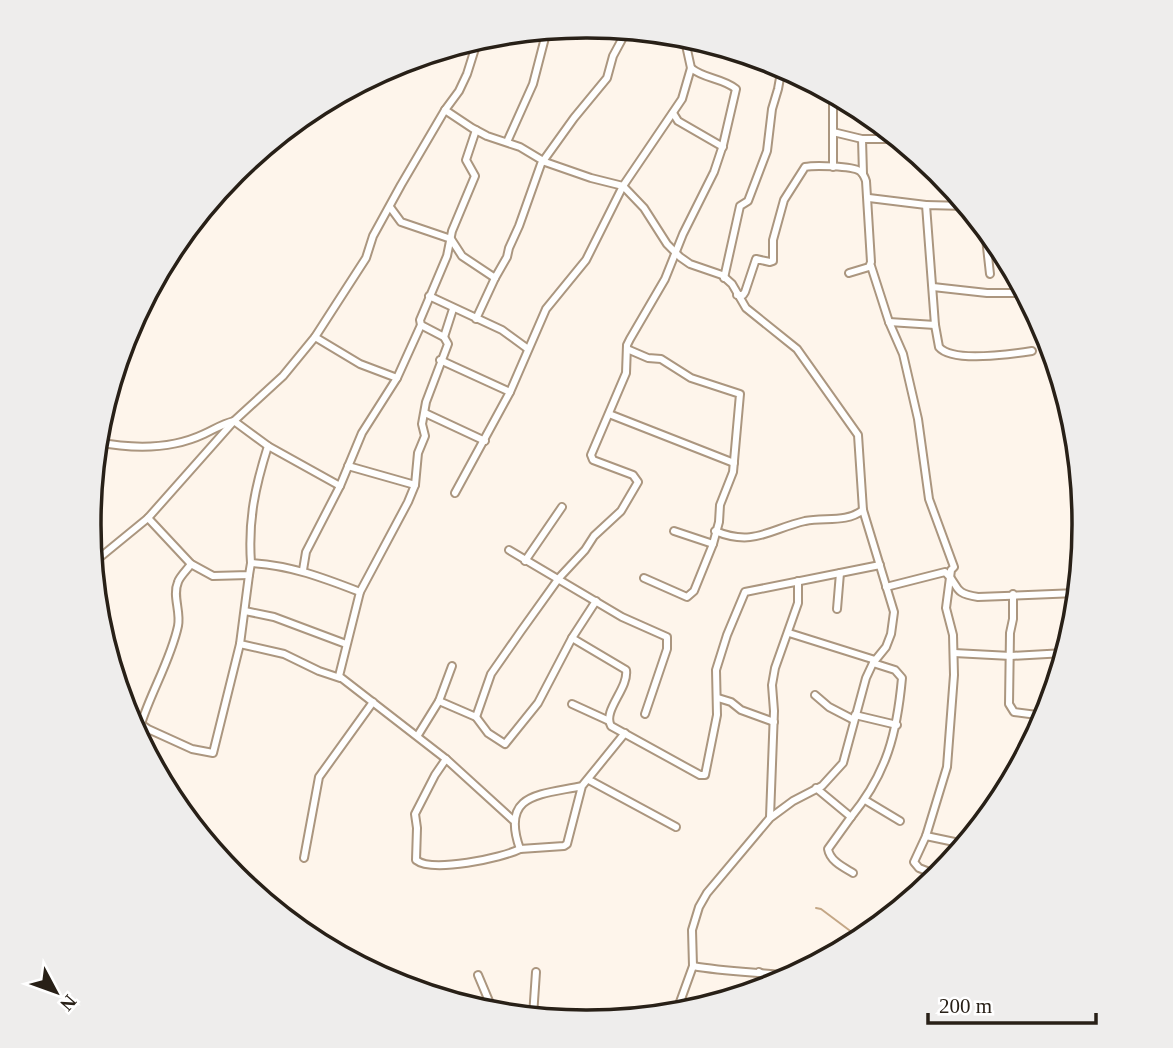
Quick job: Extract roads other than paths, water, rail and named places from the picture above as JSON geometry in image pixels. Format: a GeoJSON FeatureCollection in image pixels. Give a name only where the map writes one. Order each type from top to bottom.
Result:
{"type":"FeatureCollection","features":[{"type":"Feature","properties":{"kind":"street"},"geometry":{"type":"LineString","coordinates":[[476,319],[508,257],[509,248],[543,160],[607,78],[613,56],[621,40]]}},
{"type":"Feature","properties":{"kind":"street"},"geometry":{"type":"LineString","coordinates":[[507,142],[533,84],[544,41]]}},
{"type":"Feature","properties":{"kind":"street"},"geometry":{"type":"LineString","coordinates":[[455,493],[510,392],[545,309],[594,248],[622,186],[686,90],[691,68],[687,49]]}},
{"type":"Feature","properties":{"kind":"street"},"geometry":{"type":"LineString","coordinates":[[102,556],[148,518],[234,421],[283,376],[315,337],[366,258],[373,236],[445,110],[459,91],[474,52]]}},
{"type":"Feature","properties":{"kind":"street"},"geometry":{"type":"LineString","coordinates":[[476,717],[491,674],[559,578],[621,510],[638,482],[633,475],[591,458],[599,433],[626,373],[630,339],[665,279],[723,147],[736,89],[691,68]]}},
{"type":"Feature","properties":{"kind":"street"},"geometry":{"type":"LineString","coordinates":[[724,278],[740,206],[748,201],[767,151],[772,109],[780,79]]}},
{"type":"Feature","properties":{"kind":"street"},"geometry":{"type":"LineString","coordinates":[[833,106],[833,167]]}},
{"type":"Feature","properties":{"kind":"street"},"geometry":{"type":"LineString","coordinates":[[445,110],[476,130],[520,146],[543,160],[590,178],[622,186],[641,203],[676,254],[690,264],[716,271],[732,284],[737,295],[754,315],[797,348],[858,435],[863,510],[894,612],[894,624],[886,647],[866,678],[843,764],[831,779],[778,810],[707,893],[699,907],[691,936],[693,966],[681,1000]]}},
{"type":"Feature","properties":{"kind":"street"},"geometry":{"type":"LineString","coordinates":[[673,113],[678,121],[723,147]]}},
{"type":"Feature","properties":{"kind":"street"},"geometry":{"type":"LineString","coordinates":[[303,570],[306,551],[340,486],[362,433],[397,378],[421,325],[420,320],[429,296],[447,256],[452,231],[475,176],[466,160],[476,130]]}},
{"type":"Feature","properties":{"kind":"street"},"geometry":{"type":"LineString","coordinates":[[833,132],[862,139],[882,139]]}},
{"type":"Feature","properties":{"kind":"street"},"geometry":{"type":"LineString","coordinates":[[862,139],[863,174],[869,198],[871,266],[889,322],[903,354],[918,419],[929,499],[954,567],[949,571],[886,587]]}},
{"type":"Feature","properties":{"kind":"street"},"geometry":{"type":"LineString","coordinates":[[737,295],[743,295],[745,292],[756,259],[773,261],[773,240],[784,200],[805,167],[848,167],[863,174]]}},
{"type":"Feature","properties":{"kind":"street"},"geometry":{"type":"LineString","coordinates":[[869,198],[953,206]]}},
{"type":"Feature","properties":{"kind":"street"},"geometry":{"type":"LineString","coordinates":[[926,205],[939,346],[948,353],[982,356],[1032,351]]}},
{"type":"Feature","properties":{"kind":"street"},"geometry":{"type":"LineString","coordinates":[[390,207],[401,222],[451,239],[462,256],[495,278]]}},
{"type":"Feature","properties":{"kind":"street"},"geometry":{"type":"LineString","coordinates":[[987,250],[990,274]]}},
{"type":"Feature","properties":{"kind":"street"},"geometry":{"type":"LineString","coordinates":[[849,273],[871,266]]}},
{"type":"Feature","properties":{"kind":"street"},"geometry":{"type":"LineString","coordinates":[[933,287],[1013,293]]}},
{"type":"Feature","properties":{"kind":"street"},"geometry":{"type":"LineString","coordinates":[[429,296],[502,330],[528,349]]}},
{"type":"Feature","properties":{"kind":"street"},"geometry":{"type":"LineString","coordinates":[[444,337],[453,309]]}},
{"type":"Feature","properties":{"kind":"street"},"geometry":{"type":"LineString","coordinates":[[889,322],[935,325]]}},
{"type":"Feature","properties":{"kind":"street"},"geometry":{"type":"LineString","coordinates":[[340,678],[360,592],[415,485],[418,453],[425,436],[422,424],[426,402],[448,344],[444,337],[421,325]]}},
{"type":"Feature","properties":{"kind":"street"},"geometry":{"type":"LineString","coordinates":[[315,337],[360,364],[397,378]]}},
{"type":"Feature","properties":{"kind":"street"},"geometry":{"type":"LineString","coordinates":[[627,349],[648,358],[661,359],[691,377],[740,394],[733,472],[720,505],[713,544],[690,595],[687,597],[644,578]]}},
{"type":"Feature","properties":{"kind":"street"},"geometry":{"type":"LineString","coordinates":[[440,360],[510,392]]}},
{"type":"Feature","properties":{"kind":"street"},"geometry":{"type":"LineString","coordinates":[[425,413],[485,441]]}},
{"type":"Feature","properties":{"kind":"street"},"geometry":{"type":"LineString","coordinates":[[609,414],[734,463]]}},
{"type":"Feature","properties":{"kind":"street"},"geometry":{"type":"LineString","coordinates":[[108,444],[137,448],[170,445],[203,435],[220,425],[234,421]]}},
{"type":"Feature","properties":{"kind":"street"},"geometry":{"type":"LineString","coordinates":[[234,421],[268,446],[340,486]]}},
{"type":"Feature","properties":{"kind":"street"},"geometry":{"type":"LineString","coordinates":[[146,727],[192,748],[213,753],[240,644],[251,563],[249,537],[254,490],[268,446]]}},
{"type":"Feature","properties":{"kind":"street"},"geometry":{"type":"LineString","coordinates":[[348,466],[415,485]]}},
{"type":"Feature","properties":{"kind":"street"},"geometry":{"type":"LineString","coordinates":[[525,561],[562,507]]}},
{"type":"Feature","properties":{"kind":"street"},"geometry":{"type":"LineString","coordinates":[[715,531],[729,536],[756,537],[807,521],[853,518],[863,510]]}},
{"type":"Feature","properties":{"kind":"street"},"geometry":{"type":"LineString","coordinates":[[148,518],[191,564],[214,576],[249,575]]}},
{"type":"Feature","properties":{"kind":"street"},"geometry":{"type":"LineString","coordinates":[[674,531],[713,544]]}},
{"type":"Feature","properties":{"kind":"street"},"geometry":{"type":"LineString","coordinates":[[509,550],[622,617],[667,638],[667,649],[645,714]]}},
{"type":"Feature","properties":{"kind":"street"},"geometry":{"type":"LineString","coordinates":[[251,563],[303,570],[360,592]]}},
{"type":"Feature","properties":{"kind":"street"},"geometry":{"type":"LineString","coordinates":[[143,720],[178,625],[179,607],[175,596],[178,582],[191,564]]}},
{"type":"Feature","properties":{"kind":"street"},"geometry":{"type":"LineString","coordinates":[[572,704],[607,720],[611,726],[700,775],[705,775],[716,723],[716,670],[727,635],[746,592],[880,565]]}},
{"type":"Feature","properties":{"kind":"street"},"geometry":{"type":"LineString","coordinates":[[949,571],[960,593],[967,595],[978,597],[1067,593]]}},
{"type":"Feature","properties":{"kind":"street"},"geometry":{"type":"LineString","coordinates":[[837,609],[840,573]]}},
{"type":"Feature","properties":{"kind":"street"},"geometry":{"type":"LineString","coordinates":[[926,871],[914,862],[926,836],[947,767],[954,653],[953,635],[946,608],[951,579]]}},
{"type":"Feature","properties":{"kind":"street"},"geometry":{"type":"LineString","coordinates":[[770,818],[774,722],[772,685],[797,603],[798,582]]}},
{"type":"Feature","properties":{"kind":"street"},"geometry":{"type":"LineString","coordinates":[[1013,594],[1009,704],[1014,712],[1033,714]]}},
{"type":"Feature","properties":{"kind":"street"},"geometry":{"type":"LineString","coordinates":[[439,701],[476,717],[488,733],[505,744],[543,695],[572,638],[596,601]]}},
{"type":"Feature","properties":{"kind":"street"},"geometry":{"type":"LineString","coordinates":[[245,611],[274,617],[346,644]]}},
{"type":"Feature","properties":{"kind":"street"},"geometry":{"type":"LineString","coordinates":[[789,633],[895,670],[902,678],[897,725],[880,776],[828,849],[835,861],[853,873]]}},
{"type":"Feature","properties":{"kind":"street"},"geometry":{"type":"LineString","coordinates":[[572,638],[626,670],[625,680],[607,720]]}},
{"type":"Feature","properties":{"kind":"street"},"geometry":{"type":"LineString","coordinates":[[240,644],[284,654],[340,678],[418,735],[513,820]]}},
{"type":"Feature","properties":{"kind":"street"},"geometry":{"type":"LineString","coordinates":[[954,653],[1010,656],[1054,654]]}},
{"type":"Feature","properties":{"kind":"street"},"geometry":{"type":"LineString","coordinates":[[418,735],[439,701],[452,666]]}},
{"type":"Feature","properties":{"kind":"street"},"geometry":{"type":"LineString","coordinates":[[815,695],[829,706],[855,718],[897,725]]}},
{"type":"Feature","properties":{"kind":"street"},"geometry":{"type":"LineString","coordinates":[[718,698],[774,722]]}},
{"type":"Feature","properties":{"kind":"street"},"geometry":{"type":"LineString","coordinates":[[304,858],[319,777],[373,702]]}},
{"type":"Feature","properties":{"kind":"street"},"geometry":{"type":"LineString","coordinates":[[520,849],[513,820],[522,803],[533,796],[582,786],[625,733]]}},
{"type":"Feature","properties":{"kind":"street"},"geometry":{"type":"LineString","coordinates":[[446,760],[415,814],[415,856],[418,862],[451,864],[489,860],[520,849],[564,846],[567,844],[582,786]]}},
{"type":"Feature","properties":{"kind":"street"},"geometry":{"type":"LineString","coordinates":[[589,780],[676,827]]}},
{"type":"Feature","properties":{"kind":"street"},"geometry":{"type":"LineString","coordinates":[[816,788],[851,817]]}},
{"type":"Feature","properties":{"kind":"street"},"geometry":{"type":"LineString","coordinates":[[865,800],[900,821]]}},
{"type":"Feature","properties":{"kind":"street"},"geometry":{"type":"LineString","coordinates":[[926,836],[953,842]]}},
{"type":"Feature","properties":{"kind":"street"},"geometry":{"type":"LineString","coordinates":[[693,966],[722,971],[771,974]]}},
{"type":"Feature","properties":{"kind":"street"},"geometry":{"type":"LineString","coordinates":[[534,1006],[536,972]]}},
{"type":"Feature","properties":{"kind":"street"},"geometry":{"type":"LineString","coordinates":[[758,972],[765,976]]}},
{"type":"Feature","properties":{"kind":"street"},"geometry":{"type":"LineString","coordinates":[[478,975],[488,999]]}},
{"type":"Feature","properties":{"kind":"waterway"},"geometry":{"type":"LineString","coordinates":[[816,908],[851,931]]}}]}
